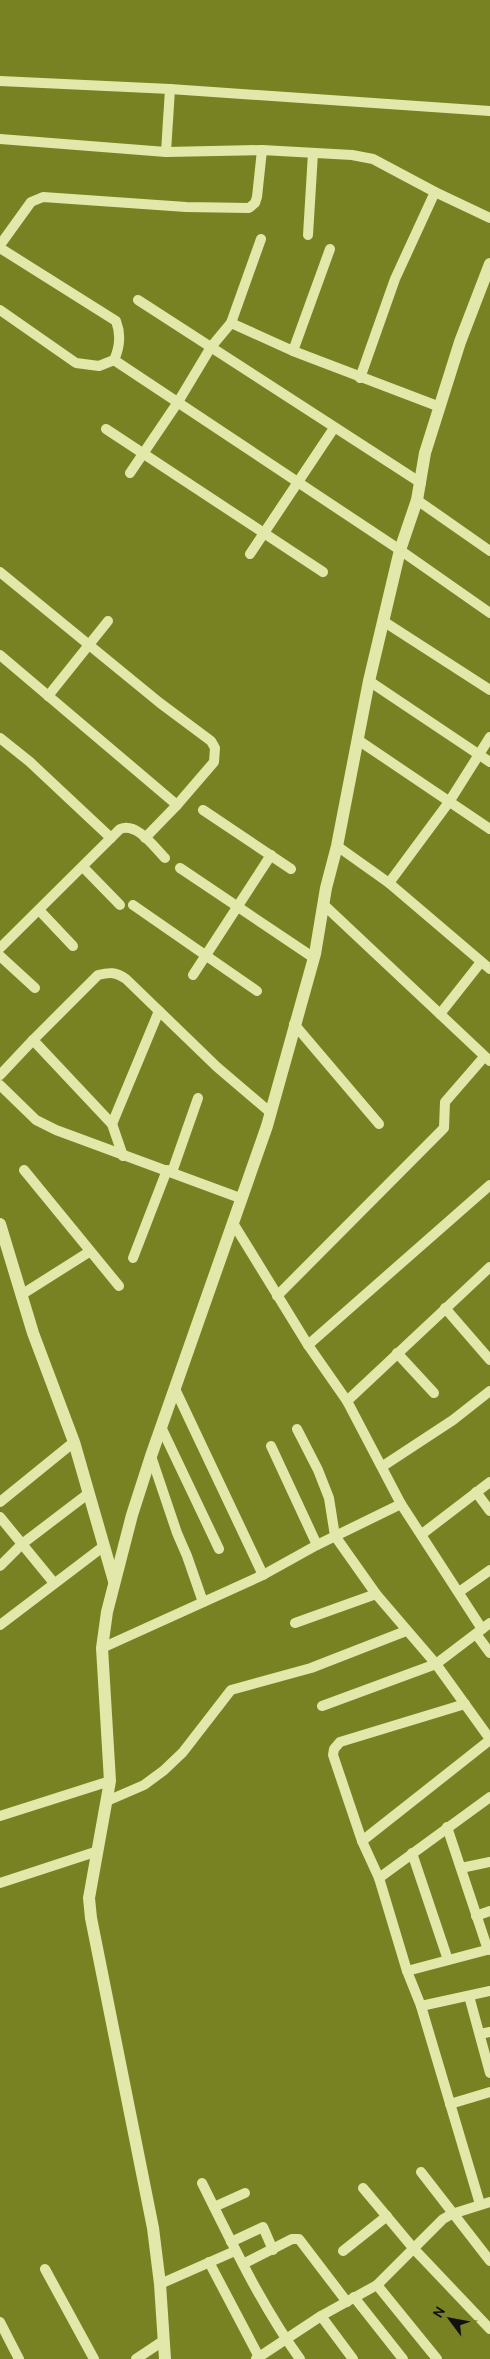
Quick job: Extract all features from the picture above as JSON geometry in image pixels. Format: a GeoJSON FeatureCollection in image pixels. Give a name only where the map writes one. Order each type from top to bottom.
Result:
{"type":"FeatureCollection","features":[{"type":"Feature","properties":{"kind":"street"},"geometry":{"type":"LineString","coordinates":[[0,81],[170,89],[490,111]]}},
{"type":"Feature","properties":{"kind":"street"},"geometry":{"type":"LineString","coordinates":[[166,152],[170,89]]}},
{"type":"Feature","properties":{"kind":"street"},"geometry":{"type":"LineString","coordinates":[[0,138],[166,152],[262,150],[352,155],[373,159],[435,192],[490,218]]}},
{"type":"Feature","properties":{"kind":"street"},"geometry":{"type":"LineString","coordinates":[[0,310],[76,363],[99,366],[114,360],[118,352],[120,330],[116,321],[0,246],[31,202],[43,197],[242,210],[249,208],[255,203],[257,197],[262,150]]}},
{"type":"Feature","properties":{"kind":"street"},"geometry":{"type":"LineString","coordinates":[[308,235],[313,153]]}},
{"type":"Feature","properties":{"kind":"street"},"geometry":{"type":"LineString","coordinates":[[360,378],[396,279],[435,192]]}},
{"type":"Feature","properties":{"kind":"street"},"geometry":{"type":"LineString","coordinates":[[130,473],[178,402],[211,347],[230,323],[261,239]]}},
{"type":"Feature","properties":{"kind":"street"},"geometry":{"type":"LineString","coordinates":[[293,351],[330,249]]}},
{"type":"Feature","properties":{"kind":"street"},"geometry":{"type":"LineString","coordinates":[[165,2359],[160,2284],[153,2228],[91,1918],[89,1898],[110,1781],[102,1648],[106,1612],[151,1456],[271,1113],[294,1024],[314,958],[326,888],[337,846],[383,621],[400,550],[417,500],[425,453],[460,342],[490,264]]}},
{"type":"Feature","properties":{"kind":"street"},"geometry":{"type":"LineString","coordinates":[[138,300],[420,483]]}},
{"type":"Feature","properties":{"kind":"street"},"geometry":{"type":"LineString","coordinates":[[230,323],[360,378],[440,406]]}},
{"type":"Feature","properties":{"kind":"street"},"geometry":{"type":"LineString","coordinates":[[114,360],[400,550],[490,613]]}},
{"type":"Feature","properties":{"kind":"street"},"geometry":{"type":"LineString","coordinates":[[250,554],[334,428]]}},
{"type":"Feature","properties":{"kind":"street"},"geometry":{"type":"LineString","coordinates":[[106,429],[323,572]]}},
{"type":"Feature","properties":{"kind":"street"},"geometry":{"type":"LineString","coordinates":[[417,500],[490,551]]}},
{"type":"Feature","properties":{"kind":"street"},"geometry":{"type":"LineString","coordinates":[[0,572],[89,646],[211,741],[215,748],[214,762],[177,805],[145,838]]}},
{"type":"Feature","properties":{"kind":"street"},"geometry":{"type":"LineString","coordinates":[[383,621],[490,690]]}},
{"type":"Feature","properties":{"kind":"street"},"geometry":{"type":"LineString","coordinates":[[48,696],[108,622]]}},
{"type":"Feature","properties":{"kind":"street"},"geometry":{"type":"LineString","coordinates":[[0,655],[177,805]]}},
{"type":"Feature","properties":{"kind":"street"},"geometry":{"type":"LineString","coordinates":[[370,681],[490,762]]}},
{"type":"Feature","properties":{"kind":"street"},"geometry":{"type":"LineString","coordinates":[[389,883],[449,802],[490,737]]}},
{"type":"Feature","properties":{"kind":"street"},"geometry":{"type":"LineString","coordinates":[[0,738],[30,762],[111,838]]}},
{"type":"Feature","properties":{"kind":"street"},"geometry":{"type":"LineString","coordinates":[[358,740],[490,829]]}},
{"type":"Feature","properties":{"kind":"street"},"geometry":{"type":"LineString","coordinates":[[203,810],[291,869]]}},
{"type":"Feature","properties":{"kind":"street"},"geometry":{"type":"LineString","coordinates":[[0,948],[120,829],[129,827],[145,838],[165,858]]}},
{"type":"Feature","properties":{"kind":"street"},"geometry":{"type":"LineString","coordinates":[[337,846],[389,883],[490,969]]}},
{"type":"Feature","properties":{"kind":"street"},"geometry":{"type":"LineString","coordinates":[[193,974],[271,855]]}},
{"type":"Feature","properties":{"kind":"street"},"geometry":{"type":"LineString","coordinates":[[83,866],[120,905]]}},
{"type":"Feature","properties":{"kind":"street"},"geometry":{"type":"LineString","coordinates":[[180,868],[314,958]]}},
{"type":"Feature","properties":{"kind":"street"},"geometry":{"type":"LineString","coordinates":[[133,905],[257,991]]}},
{"type":"Feature","properties":{"kind":"street"},"geometry":{"type":"LineString","coordinates":[[277,1296],[444,1128],[445,1102],[487,1059],[444,1021],[440,1014],[389,969],[324,906]]}},
{"type":"Feature","properties":{"kind":"street"},"geometry":{"type":"LineString","coordinates":[[40,910],[73,946]]}},
{"type":"Feature","properties":{"kind":"street"},"geometry":{"type":"LineString","coordinates":[[0,956],[35,988]]}},
{"type":"Feature","properties":{"kind":"street"},"geometry":{"type":"LineString","coordinates":[[440,1014],[482,962]]}},
{"type":"Feature","properties":{"kind":"street"},"geometry":{"type":"LineString","coordinates":[[0,1075],[98,976],[107,973],[118,974],[126,979],[217,1067],[271,1113]]}},
{"type":"Feature","properties":{"kind":"street"},"geometry":{"type":"LineString","coordinates":[[112,1124],[159,1011]]}},
{"type":"Feature","properties":{"kind":"street"},"geometry":{"type":"LineString","coordinates":[[294,1024],[378,1124]]}},
{"type":"Feature","properties":{"kind":"street"},"geometry":{"type":"LineString","coordinates":[[33,1040],[112,1124],[122,1156]]}},
{"type":"Feature","properties":{"kind":"street"},"geometry":{"type":"LineString","coordinates":[[0,1085],[36,1120],[56,1130],[122,1156],[169,1171],[240,1198]]}},
{"type":"Feature","properties":{"kind":"street"},"geometry":{"type":"LineString","coordinates":[[133,1258],[198,1098]]}},
{"type":"Feature","properties":{"kind":"street"},"geometry":{"type":"LineString","coordinates":[[24,1170],[89,1252],[119,1286]]}},
{"type":"Feature","properties":{"kind":"street"},"geometry":{"type":"LineString","coordinates":[[308,1345],[490,1185]]}},
{"type":"Feature","properties":{"kind":"street"},"geometry":{"type":"LineString","coordinates":[[233,1223],[308,1345],[347,1401],[402,1504],[483,1629],[490,1653]]}},
{"type":"Feature","properties":{"kind":"street"},"geometry":{"type":"LineString","coordinates":[[0,1224],[33,1334],[74,1442],[114,1583]]}},
{"type":"Feature","properties":{"kind":"street"},"geometry":{"type":"LineString","coordinates":[[21,1295],[89,1252]]}},
{"type":"Feature","properties":{"kind":"street"},"geometry":{"type":"LineString","coordinates":[[347,1401],[490,1267]]}},
{"type":"Feature","properties":{"kind":"street"},"geometry":{"type":"LineString","coordinates":[[445,1308],[490,1360]]}},
{"type":"Feature","properties":{"kind":"street"},"geometry":{"type":"LineString","coordinates":[[397,1354],[434,1393]]}},
{"type":"Feature","properties":{"kind":"street"},"geometry":{"type":"LineString","coordinates":[[174,1389],[263,1575]]}},
{"type":"Feature","properties":{"kind":"street"},"geometry":{"type":"LineString","coordinates":[[383,1466],[453,1420],[490,1391]]}},
{"type":"Feature","properties":{"kind":"street"},"geometry":{"type":"LineString","coordinates":[[161,1427],[219,1549]]}},
{"type":"Feature","properties":{"kind":"street"},"geometry":{"type":"LineString","coordinates":[[296,1429],[318,1470],[329,1498],[336,1536],[376,1594],[436,1664],[490,1739],[362,1841]]}},
{"type":"Feature","properties":{"kind":"street"},"geometry":{"type":"LineString","coordinates":[[0,1502],[74,1442]]}},
{"type":"Feature","properties":{"kind":"street"},"geometry":{"type":"LineString","coordinates":[[271,1446],[317,1545]]}},
{"type":"Feature","properties":{"kind":"street"},"geometry":{"type":"LineString","coordinates":[[151,1456],[203,1602]]}},
{"type":"Feature","properties":{"kind":"street"},"geometry":{"type":"LineString","coordinates":[[422,1534],[490,1482]]}},
{"type":"Feature","properties":{"kind":"street"},"geometry":{"type":"LineString","coordinates":[[476,1492],[490,1511]]}},
{"type":"Feature","properties":{"kind":"street"},"geometry":{"type":"LineString","coordinates":[[0,1566],[22,1544],[89,1493]]}},
{"type":"Feature","properties":{"kind":"street"},"geometry":{"type":"LineString","coordinates":[[102,1648],[263,1575],[317,1545],[402,1504]]}},
{"type":"Feature","properties":{"kind":"street"},"geometry":{"type":"LineString","coordinates":[[0,1517],[54,1583]]}},
{"type":"Feature","properties":{"kind":"street"},"geometry":{"type":"LineString","coordinates":[[0,1625],[104,1546]]}},
{"type":"Feature","properties":{"kind":"street"},"geometry":{"type":"LineString","coordinates":[[459,1592],[490,1570]]}},
{"type":"Feature","properties":{"kind":"street"},"geometry":{"type":"LineString","coordinates":[[295,1623],[376,1594]]}},
{"type":"Feature","properties":{"kind":"street"},"geometry":{"type":"LineString","coordinates":[[322,1706],[436,1664],[483,1629]]}},
{"type":"Feature","properties":{"kind":"street"},"geometry":{"type":"LineString","coordinates":[[107,1801],[144,1785],[163,1771],[183,1752],[231,1690],[311,1668],[406,1631]]}},
{"type":"Feature","properties":{"kind":"street"},"geometry":{"type":"LineString","coordinates":[[208,2262],[258,2358],[321,2316],[377,2285],[414,2250],[433,2228],[452,2214],[485,2203],[450,2104],[421,2006],[407,1971],[379,1878],[362,1841],[333,1755],[336,1745],[340,1742],[465,1704]]}},
{"type":"Feature","properties":{"kind":"street"},"geometry":{"type":"LineString","coordinates":[[0,1816],[110,1781]]}},
{"type":"Feature","properties":{"kind":"street"},"geometry":{"type":"LineString","coordinates":[[379,1878],[490,1797]]}},
{"type":"Feature","properties":{"kind":"street"},"geometry":{"type":"LineString","coordinates":[[407,1971],[489,1950],[447,1827]]}},
{"type":"Feature","properties":{"kind":"street"},"geometry":{"type":"LineString","coordinates":[[0,1882],[98,1851]]}},
{"type":"Feature","properties":{"kind":"street"},"geometry":{"type":"LineString","coordinates":[[412,1853],[448,1960]]}},
{"type":"Feature","properties":{"kind":"street"},"geometry":{"type":"LineString","coordinates":[[461,1868],[490,1862]]}},
{"type":"Feature","properties":{"kind":"street"},"geometry":{"type":"LineString","coordinates":[[476,1916],[490,1911]]}},
{"type":"Feature","properties":{"kind":"street"},"geometry":{"type":"LineString","coordinates":[[421,2006],[490,1991]]}},
{"type":"Feature","properties":{"kind":"street"},"geometry":{"type":"LineString","coordinates":[[469,1996],[485,2033],[490,2073]]}},
{"type":"Feature","properties":{"kind":"street"},"geometry":{"type":"LineString","coordinates":[[450,2104],[490,2092]]}},
{"type":"Feature","properties":{"kind":"street"},"geometry":{"type":"LineString","coordinates":[[421,2172],[490,2261]]}},
{"type":"Feature","properties":{"kind":"street"},"geometry":{"type":"LineString","coordinates":[[202,2183],[243,2264],[286,2340],[300,2359]]}},
{"type":"Feature","properties":{"kind":"street"},"geometry":{"type":"LineString","coordinates":[[363,2188],[414,2250],[490,2329]]}},
{"type":"Feature","properties":{"kind":"street"},"geometry":{"type":"LineString","coordinates":[[214,2207],[245,2193]]}},
{"type":"Feature","properties":{"kind":"street"},"geometry":{"type":"LineString","coordinates":[[343,2251],[387,2216]]}},
{"type":"Feature","properties":{"kind":"street"},"geometry":{"type":"LineString","coordinates":[[160,2284],[208,2262],[263,2227],[273,2250]]}},
{"type":"Feature","properties":{"kind":"street"},"geometry":{"type":"LineString","coordinates":[[243,2264],[292,2239],[299,2239],[403,2359]]}},
{"type":"Feature","properties":{"kind":"street"},"geometry":{"type":"LineString","coordinates":[[46,2269],[94,2359]]}},
{"type":"Feature","properties":{"kind":"street"},"geometry":{"type":"LineString","coordinates":[[377,2285],[437,2359]]}},
{"type":"Feature","properties":{"kind":"street"},"geometry":{"type":"LineString","coordinates":[[321,2316],[353,2359]]}},
{"type":"Feature","properties":{"kind":"street"},"geometry":{"type":"LineString","coordinates":[[0,2322],[19,2359]]}},
{"type":"Feature","properties":{"kind":"street"},"geometry":{"type":"LineString","coordinates":[[136,2359],[163,2342]]}}]}
